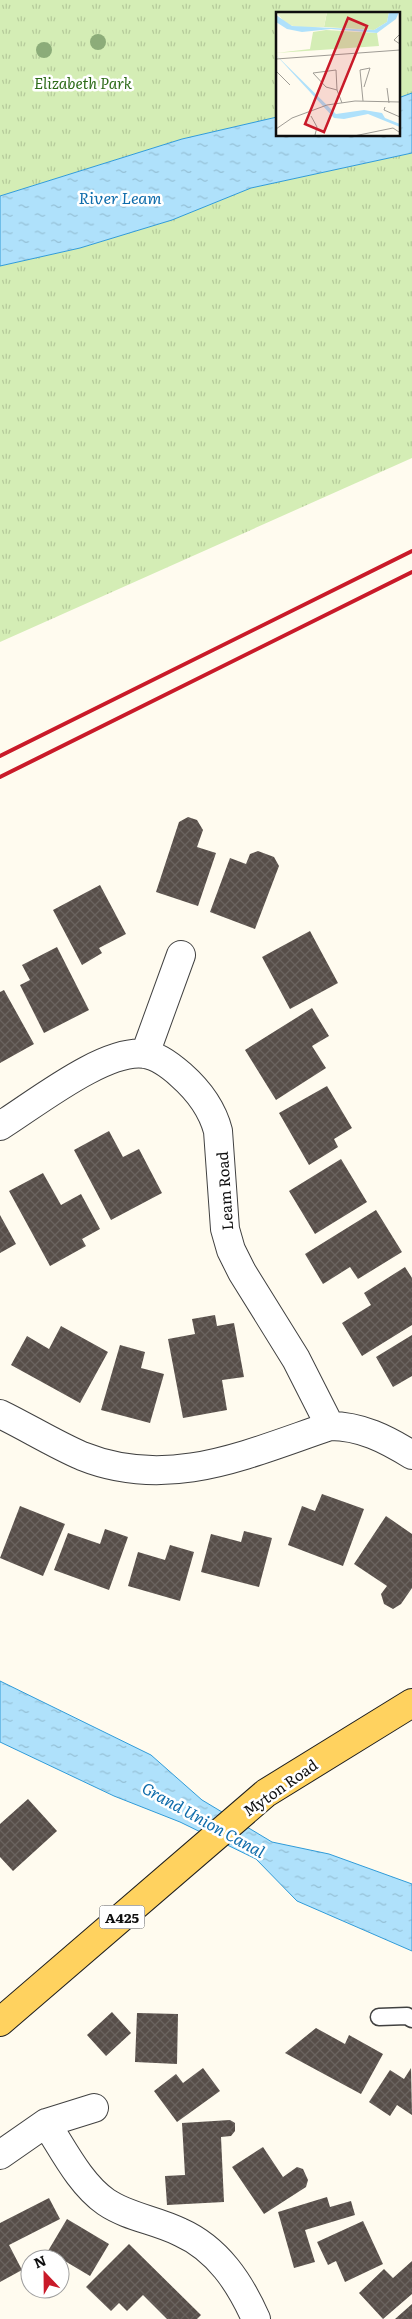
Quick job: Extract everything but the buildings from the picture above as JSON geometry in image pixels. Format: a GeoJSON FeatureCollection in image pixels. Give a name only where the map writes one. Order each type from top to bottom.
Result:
{"type":"FeatureCollection","features":[{"type":"Feature","properties":{"kind":"main road","name":"Myton Road"},"geometry":{"type":"LineString","coordinates":[[0,2022],[188,1858],[266,1793],[412,1703]]}},
{"type":"Feature","properties":{"kind":"street"},"geometry":{"type":"LineString","coordinates":[[0,1126],[102,1062],[129,1055],[145,1054],[181,955]]}},
{"type":"Feature","properties":{"kind":"street","name":"Leam Road"},"geometry":{"type":"LineString","coordinates":[[145,1054],[164,1061],[194,1086],[214,1117],[220,1143],[225,1229],[230,1250],[296,1359],[330,1426]]}},
{"type":"Feature","properties":{"kind":"street"},"geometry":{"type":"LineString","coordinates":[[0,1414],[81,1456],[110,1465],[137,1470],[176,1470],[201,1467],[229,1460],[330,1426],[346,1426],[361,1429],[389,1441],[412,1455]]}},
{"type":"Feature","properties":{"kind":"street"},"geometry":{"type":"LineString","coordinates":[[0,2155],[46,2123],[94,2108]]}},
{"type":"Feature","properties":{"kind":"street"},"geometry":{"type":"LineString","coordinates":[[46,2123],[96,2194],[118,2209],[180,2232],[199,2242],[216,2257],[232,2274],[245,2294],[256,2319]]}},
{"type":"Feature","properties":{"kind":"lane"},"geometry":{"type":"LineString","coordinates":[[379,2017],[407,2016],[412,2019]]}},
{"type":"Feature","properties":{"kind":"green space","name":"Elizabeth Park"},"geometry":{"type":"Polygon","coordinates":[[[0,0],[412,0],[412,93],[400,97],[400,12],[276,12],[276,117],[182,139],[0,196],[0,0]]]}},
{"type":"Feature","properties":{"kind":"green space"},"geometry":{"type":"Polygon","coordinates":[[[412,153],[412,458],[0,642],[0,266],[80,248],[172,220],[251,188],[412,153]]]}},
{"type":"Feature","properties":{"kind":"water","name":"River Leam"},"geometry":{"type":"Polygon","coordinates":[[[412,93],[412,153],[251,188],[172,220],[80,248],[0,266],[0,196],[182,139],[276,117],[276,136],[400,136],[400,97],[412,93]]]}},
{"type":"Feature","properties":{"kind":"water","name":"Grand Union Canal"},"geometry":{"type":"Polygon","coordinates":[[[0,1681],[151,1755],[202,1800],[272,1842],[329,1854],[412,1884],[412,1951],[297,1901],[256,1859],[180,1822],[114,1796],[0,1742],[0,1681]]]}},
{"type":"Feature","properties":{"kind":"railway"},"geometry":{"type":"LineString","coordinates":[[0,756],[412,551]]}},
{"type":"Feature","properties":{"kind":"railway"},"geometry":{"type":"LineString","coordinates":[[0,777],[412,572]]}}]}
